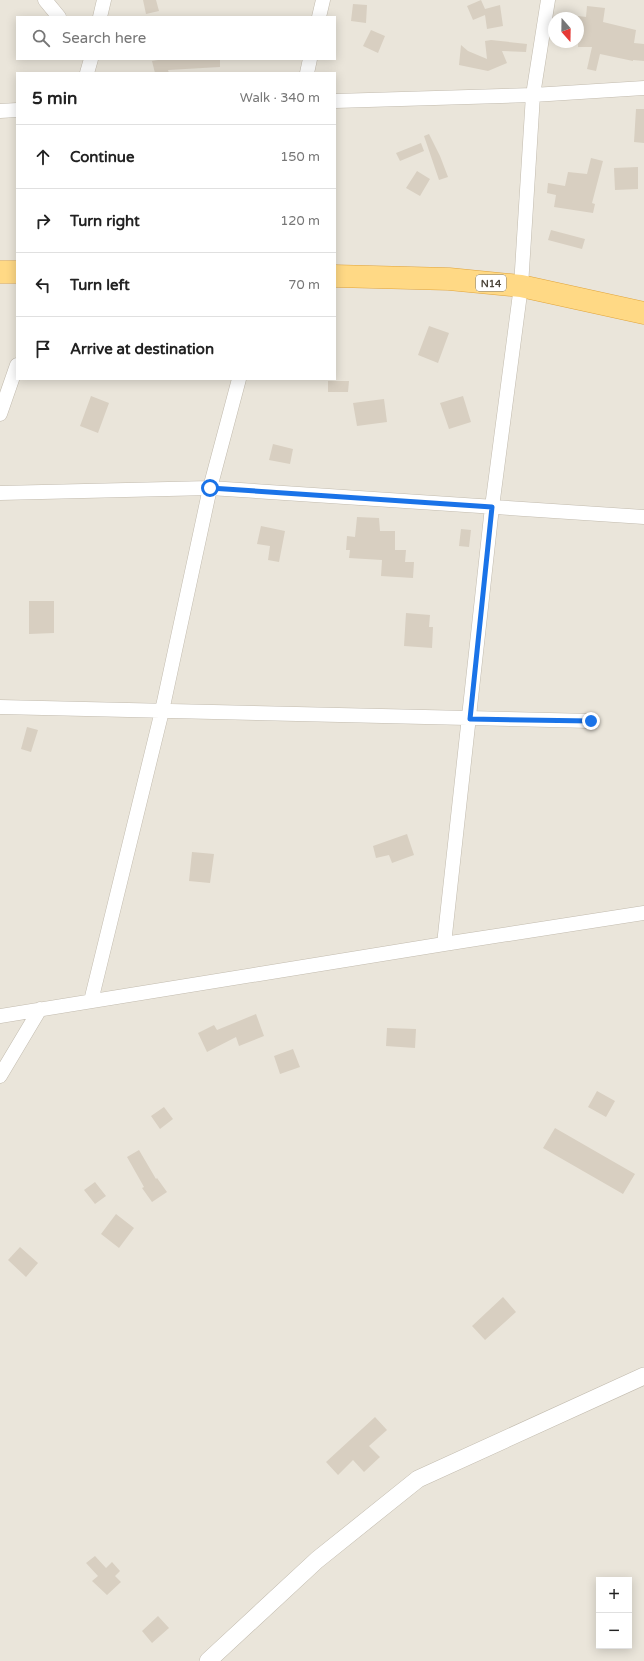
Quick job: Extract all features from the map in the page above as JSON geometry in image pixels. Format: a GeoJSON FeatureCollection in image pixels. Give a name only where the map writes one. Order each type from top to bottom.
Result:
{"type":"FeatureCollection","features":[{"type":"Feature","properties":{"kind":"highway"},"geometry":{"type":"LineString","coordinates":[[0,272],[16,272]]}},
{"type":"Feature","properties":{"kind":"highway","name":"N14"},"geometry":{"type":"LineString","coordinates":[[336,276],[449,279],[521,286],[644,313]]}},
{"type":"Feature","properties":{"kind":"street"},"geometry":{"type":"LineString","coordinates":[[45,0],[58,16]]}},
{"type":"Feature","properties":{"kind":"street"},"geometry":{"type":"LineString","coordinates":[[100,16],[104,0]]}},
{"type":"Feature","properties":{"kind":"street"},"geometry":{"type":"LineString","coordinates":[[319,16],[323,0]]}},
{"type":"Feature","properties":{"kind":"street"},"geometry":{"type":"LineString","coordinates":[[444,944],[470,719],[492,507],[521,286],[534,95],[548,0]]}},
{"type":"Feature","properties":{"kind":"street"},"geometry":{"type":"LineString","coordinates":[[87,72],[91,60]]}},
{"type":"Feature","properties":{"kind":"street"},"geometry":{"type":"LineString","coordinates":[[307,72],[310,60]]}},
{"type":"Feature","properties":{"kind":"street"},"geometry":{"type":"LineString","coordinates":[[336,101],[534,95],[644,88]]}},
{"type":"Feature","properties":{"kind":"street"},"geometry":{"type":"LineString","coordinates":[[0,111],[16,110]]}},
{"type":"Feature","properties":{"kind":"street"},"geometry":{"type":"LineString","coordinates":[[0,414],[16,368]]}},
{"type":"Feature","properties":{"kind":"street"},"geometry":{"type":"LineString","coordinates":[[91,1001],[162,711],[210,488],[239,380]]}},
{"type":"Feature","properties":{"kind":"street"},"geometry":{"type":"LineString","coordinates":[[0,493],[210,488],[644,517]]}},
{"type":"Feature","properties":{"kind":"street"},"geometry":{"type":"LineString","coordinates":[[0,707],[591,721]]}},
{"type":"Feature","properties":{"kind":"street"},"geometry":{"type":"LineString","coordinates":[[0,1016],[644,913]]}},
{"type":"Feature","properties":{"kind":"street"},"geometry":{"type":"LineString","coordinates":[[0,1076],[40,1009]]}},
{"type":"Feature","properties":{"kind":"street"},"geometry":{"type":"LineString","coordinates":[[208,1661],[317,1560],[418,1479],[644,1376]]}},
{"type":"Feature","properties":{"kind":"shaded area"},"geometry":{"type":"Polygon","coordinates":[[[0,0],[644,0],[644,1661],[0,1661],[0,0]]]}},
{"type":"Feature","properties":{"kind":"building"},"geometry":{"type":"Polygon","coordinates":[[[143,0],[156,0],[159,11],[146,14],[143,0]]]}},
{"type":"Feature","properties":{"kind":"building"},"geometry":{"type":"Polygon","coordinates":[[[481,0],[485,9],[500,5],[503,26],[487,29],[485,15],[473,20],[467,6],[481,0]]]}},
{"type":"Feature","properties":{"kind":"building"},"geometry":{"type":"Polygon","coordinates":[[[353,4],[367,5],[366,23],[351,21],[353,4]]]}},
{"type":"Feature","properties":{"kind":"building"},"geometry":{"type":"Polygon","coordinates":[[[587,6],[605,8],[603,22],[636,30],[634,43],[644,44],[644,61],[633,61],[600,54],[596,71],[587,69],[592,47],[584,47],[584,17],[586,17],[587,6]]]}},
{"type":"Feature","properties":{"kind":"building"},"geometry":{"type":"Polygon","coordinates":[[[371,30],[385,36],[378,53],[363,46],[371,30]]]}},
{"type":"Feature","properties":{"kind":"building"},"geometry":{"type":"Polygon","coordinates":[[[491,40],[527,44],[526,52],[502,51],[507,63],[488,71],[459,65],[461,45],[468,51],[487,59],[485,41],[491,40]]]}},
{"type":"Feature","properties":{"kind":"building"},"geometry":{"type":"Polygon","coordinates":[[[220,60],[220,67],[155,72],[152,61],[220,60]]]}},
{"type":"Feature","properties":{"kind":"building"},"geometry":{"type":"Polygon","coordinates":[[[636,109],[644,109],[644,143],[634,142],[636,109]]]}},
{"type":"Feature","properties":{"kind":"building"},"geometry":{"type":"Polygon","coordinates":[[[429,134],[448,177],[439,180],[424,136],[429,134]]]}},
{"type":"Feature","properties":{"kind":"building"},"geometry":{"type":"Polygon","coordinates":[[[421,143],[424,151],[400,161],[396,153],[421,143]]]}},
{"type":"Feature","properties":{"kind":"building"},"geometry":{"type":"Polygon","coordinates":[[[591,158],[603,161],[592,203],[595,204],[593,213],[554,207],[556,195],[547,193],[548,183],[565,186],[568,172],[587,174],[591,158]]]}},
{"type":"Feature","properties":{"kind":"building"},"geometry":{"type":"Polygon","coordinates":[[[638,167],[638,189],[615,190],[614,168],[638,167]]]}},
{"type":"Feature","properties":{"kind":"building"},"geometry":{"type":"Polygon","coordinates":[[[417,171],[430,179],[420,196],[406,188],[417,171]]]}},
{"type":"Feature","properties":{"kind":"building"},"geometry":{"type":"Polygon","coordinates":[[[551,230],[585,239],[582,249],[548,240],[551,230]]]}},
{"type":"Feature","properties":{"kind":"building"},"geometry":{"type":"Polygon","coordinates":[[[429,326],[449,333],[438,363],[418,355],[429,326]]]}},
{"type":"Feature","properties":{"kind":"building"},"geometry":{"type":"Polygon","coordinates":[[[328,381],[349,381],[348,392],[328,392],[328,381]]]}},
{"type":"Feature","properties":{"kind":"building"},"geometry":{"type":"Polygon","coordinates":[[[91,396],[109,403],[98,433],[80,426],[91,396]]]}},
{"type":"Feature","properties":{"kind":"building"},"geometry":{"type":"Polygon","coordinates":[[[463,396],[471,422],[449,429],[440,403],[463,396]]]}},
{"type":"Feature","properties":{"kind":"building"},"geometry":{"type":"Polygon","coordinates":[[[384,399],[387,422],[357,426],[353,403],[384,399]]]}},
{"type":"Feature","properties":{"kind":"building"},"geometry":{"type":"Polygon","coordinates":[[[273,444],[293,449],[290,464],[269,460],[273,444]]]}},
{"type":"Feature","properties":{"kind":"building"},"geometry":{"type":"Polygon","coordinates":[[[357,517],[379,518],[380,531],[395,531],[395,550],[406,550],[405,562],[414,562],[413,578],[381,576],[382,560],[349,558],[350,550],[346,550],[347,536],[355,537],[357,517]]]}},
{"type":"Feature","properties":{"kind":"building"},"geometry":{"type":"Polygon","coordinates":[[[261,526],[285,531],[279,562],[268,560],[270,546],[257,544],[261,526]]]}},
{"type":"Feature","properties":{"kind":"building"},"geometry":{"type":"Polygon","coordinates":[[[461,529],[471,530],[469,547],[459,546],[461,529]]]}},
{"type":"Feature","properties":{"kind":"building"},"geometry":{"type":"Polygon","coordinates":[[[29,601],[54,601],[54,633],[29,634],[29,601]]]}},
{"type":"Feature","properties":{"kind":"building"},"geometry":{"type":"Polygon","coordinates":[[[406,613],[430,615],[429,627],[433,627],[432,648],[404,646],[406,613]]]}},
{"type":"Feature","properties":{"kind":"building"},"geometry":{"type":"Polygon","coordinates":[[[27,727],[38,730],[31,752],[21,749],[27,727]]]}},
{"type":"Feature","properties":{"kind":"building"},"geometry":{"type":"Polygon","coordinates":[[[407,834],[414,855],[392,863],[389,855],[376,858],[373,846],[407,834]]]}},
{"type":"Feature","properties":{"kind":"building"},"geometry":{"type":"Polygon","coordinates":[[[192,852],[214,854],[210,883],[189,881],[192,852]]]}},
{"type":"Feature","properties":{"kind":"building"},"geometry":{"type":"Polygon","coordinates":[[[256,1014],[264,1036],[239,1046],[236,1037],[207,1052],[198,1033],[214,1025],[217,1030],[256,1014]]]}},
{"type":"Feature","properties":{"kind":"building"},"geometry":{"type":"Polygon","coordinates":[[[387,1028],[416,1029],[415,1048],[386,1046],[387,1028]]]}},
{"type":"Feature","properties":{"kind":"building"},"geometry":{"type":"Polygon","coordinates":[[[293,1049],[300,1067],[280,1074],[274,1056],[293,1049]]]}},
{"type":"Feature","properties":{"kind":"building"},"geometry":{"type":"Polygon","coordinates":[[[597,1091],[615,1101],[606,1117],[588,1107],[597,1091]]]}},
{"type":"Feature","properties":{"kind":"building"},"geometry":{"type":"Polygon","coordinates":[[[164,1107],[173,1119],[160,1129],[151,1116],[164,1107]]]}},
{"type":"Feature","properties":{"kind":"building"},"geometry":{"type":"Polygon","coordinates":[[[555,1128],[635,1174],[623,1194],[543,1148],[555,1128]]]}},
{"type":"Feature","properties":{"kind":"building"},"geometry":{"type":"Polygon","coordinates":[[[139,1150],[156,1179],[157,1178],[167,1192],[152,1202],[142,1188],[144,1187],[127,1157],[139,1150]]]}},
{"type":"Feature","properties":{"kind":"building"},"geometry":{"type":"Polygon","coordinates":[[[95,1182],[106,1196],[95,1204],[84,1190],[95,1182]]]}},
{"type":"Feature","properties":{"kind":"building"},"geometry":{"type":"Polygon","coordinates":[[[116,1214],[134,1228],[119,1248],[101,1234],[116,1214]]]}},
{"type":"Feature","properties":{"kind":"building"},"geometry":{"type":"Polygon","coordinates":[[[20,1247],[38,1263],[26,1277],[8,1260],[20,1247]]]}},
{"type":"Feature","properties":{"kind":"building"},"geometry":{"type":"Polygon","coordinates":[[[503,1297],[516,1312],[485,1340],[472,1326],[503,1297]]]}},
{"type":"Feature","properties":{"kind":"building"},"geometry":{"type":"Polygon","coordinates":[[[375,1417],[387,1430],[369,1446],[380,1457],[364,1472],[353,1460],[338,1475],[326,1462],[375,1417]]]}},
{"type":"Feature","properties":{"kind":"building"},"geometry":{"type":"Polygon","coordinates":[[[95,1556],[106,1568],[112,1562],[120,1571],[115,1576],[121,1582],[107,1595],[92,1581],[98,1576],[86,1563],[95,1556]]]}},
{"type":"Feature","properties":{"kind":"building"},"geometry":{"type":"Polygon","coordinates":[[[158,1616],[169,1628],[152,1643],[142,1631],[158,1616]]]}},
{"type":"Feature","properties":{"kind":"route"},"geometry":{"type":"LineString","coordinates":[[210,488],[492,507],[470,719],[591,721]]}}]}
